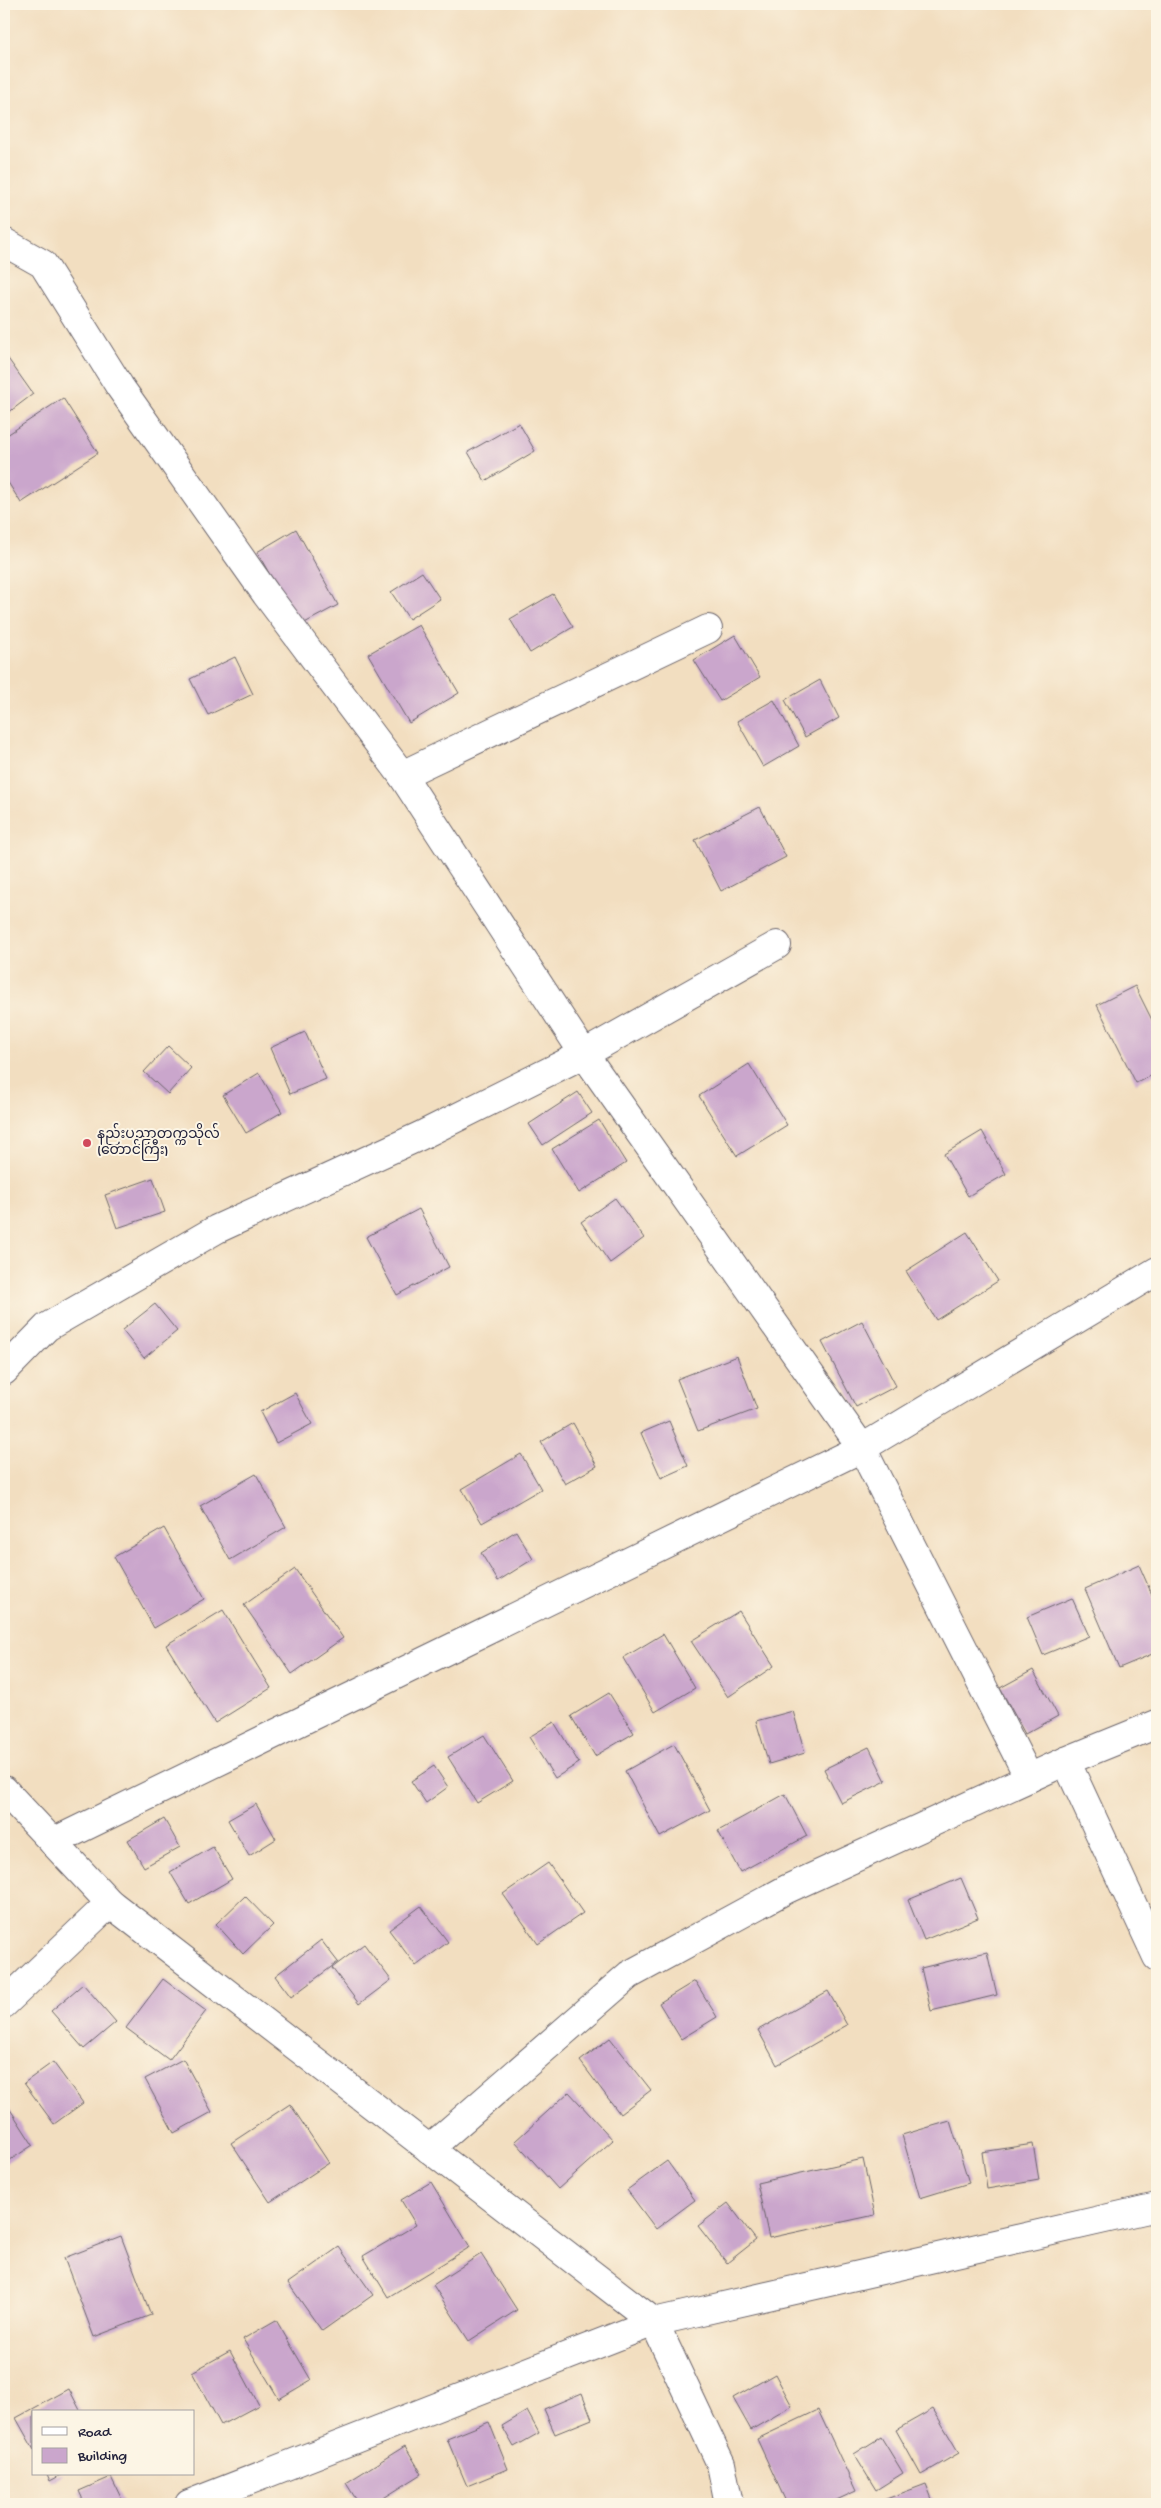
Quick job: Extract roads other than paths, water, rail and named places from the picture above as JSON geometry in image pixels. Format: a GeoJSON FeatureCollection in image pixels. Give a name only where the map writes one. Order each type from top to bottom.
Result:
{"type":"FeatureCollection","features":[{"type":"Feature","properties":{"kind":"street"},"geometry":{"type":"LineString","coordinates":[[4,242],[43,264],[120,387],[266,594],[402,775],[584,1054],[862,1448],[1028,1778]]}},
{"type":"Feature","properties":{"kind":"street"},"geometry":{"type":"LineString","coordinates":[[402,775],[708,629]]}},
{"type":"Feature","properties":{"kind":"street"},"geometry":{"type":"LineString","coordinates":[[4,1371],[47,1327],[217,1229],[420,1136],[584,1054],[777,945]]}},
{"type":"Feature","properties":{"kind":"street"},"geometry":{"type":"LineString","coordinates":[[53,1842],[862,1448],[1157,1271]]}},
{"type":"Feature","properties":{"kind":"street"},"geometry":{"type":"LineString","coordinates":[[429,2149],[629,1975],[787,1889],[1066,1761],[1157,1724]]}},
{"type":"Feature","properties":{"kind":"street"},"geometry":{"type":"LineString","coordinates":[[1066,1761],[1157,1957]]}},
{"type":"Feature","properties":{"kind":"street"},"geometry":{"type":"LineString","coordinates":[[4,1790],[110,1903],[654,2322],[721,2464],[729,2504]]}},
{"type":"Feature","properties":{"kind":"street"},"geometry":{"type":"LineString","coordinates":[[4,2004],[110,1903]]}},
{"type":"Feature","properties":{"kind":"street"},"geometry":{"type":"LineString","coordinates":[[190,2504],[654,2322],[1157,2207]]}},
{"type":"Feature","properties":{"kind":"place","name":"နည်းပညာတက္ကသိုလ် (တောင်ကြီး)"},"geometry":{"type":"Point","coordinates":[87,1143]}}]}
